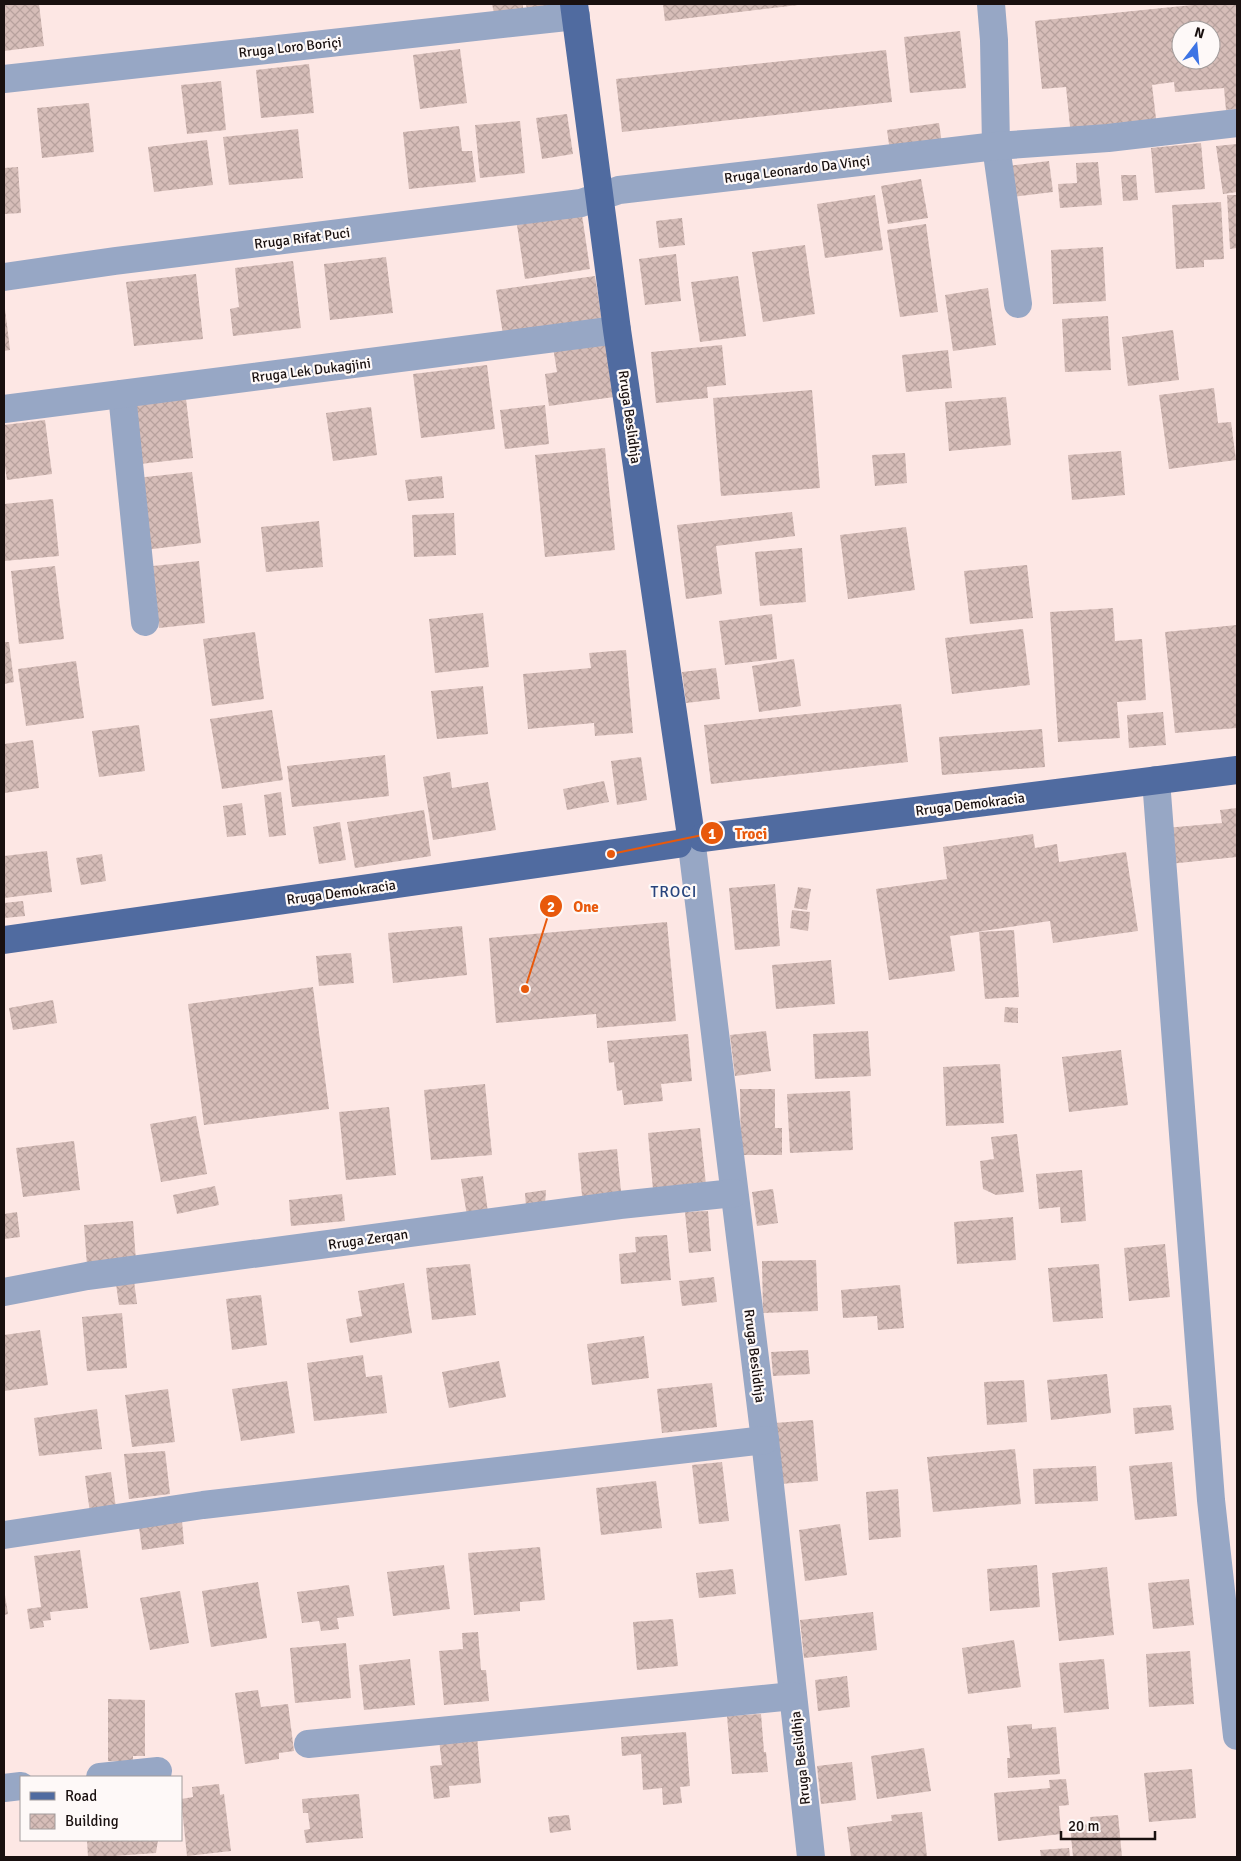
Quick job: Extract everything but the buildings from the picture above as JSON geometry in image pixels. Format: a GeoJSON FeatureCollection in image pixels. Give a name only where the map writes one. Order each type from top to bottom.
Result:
{"type":"FeatureCollection","features":[{"type":"Feature","properties":{"kind":"main road","name":"Rruga Beslidhja"},"geometry":{"type":"LineString","coordinates":[[575,10],[599,197],[691,841]]}},
{"type":"Feature","properties":{"kind":"main road","name":"Rruga Demokracia"},"geometry":{"type":"LineString","coordinates":[[4,940],[691,841],[1237,770]]}},
{"type":"Feature","properties":{"kind":"street"},"geometry":{"type":"LineString","coordinates":[[991,4],[994,40],[996,146],[1018,304]]}},
{"type":"Feature","properties":{"kind":"street","name":"Rruga Loro Boriçi"},"geometry":{"type":"LineString","coordinates":[[4,79],[575,10]]}},
{"type":"Feature","properties":{"kind":"street","name":"Rruga Leonardo Da Vinçi"},"geometry":{"type":"LineString","coordinates":[[599,197],[619,190],[996,146],[1108,138],[1237,123]]}},
{"type":"Feature","properties":{"kind":"street","name":"Rruga Rifat Puci"},"geometry":{"type":"LineString","coordinates":[[4,277],[580,203],[599,197]]}},
{"type":"Feature","properties":{"kind":"street","name":"Rruga Lek Dukagjini"},"geometry":{"type":"LineString","coordinates":[[4,409],[618,330]]}},
{"type":"Feature","properties":{"kind":"street"},"geometry":{"type":"LineString","coordinates":[[122,394],[145,622]]}},
{"type":"Feature","properties":{"kind":"street"},"geometry":{"type":"LineString","coordinates":[[1156,780],[1211,1500],[1237,1736]]}},
{"type":"Feature","properties":{"kind":"street","name":"Rruga Beslidhja"},"geometry":{"type":"LineString","coordinates":[[691,841],[765,1440],[811,1857]]}},
{"type":"Feature","properties":{"kind":"street","name":"Rruga Zerqan"},"geometry":{"type":"LineString","coordinates":[[4,1292],[107,1274],[620,1205],[734,1193]]}},
{"type":"Feature","properties":{"kind":"street"},"geometry":{"type":"LineString","coordinates":[[4,1535],[203,1505],[765,1440]]}},
{"type":"Feature","properties":{"kind":"street"},"geometry":{"type":"LineString","coordinates":[[308,1744],[793,1696]]}},
{"type":"Feature","properties":{"kind":"street"},"geometry":{"type":"LineString","coordinates":[[110,1776],[158,1771]]}},
{"type":"Feature","properties":{"kind":"street"},"geometry":{"type":"LineString","coordinates":[[4,1788],[20,1786]]}},
{"type":"Feature","properties":{"kind":"place","name":"Troci"},"geometry":{"type":"Point","coordinates":[611,854]}},
{"type":"Feature","properties":{"kind":"place","name":"One"},"geometry":{"type":"Point","coordinates":[525,989]}},
{"type":"Feature","properties":{"kind":"district","name":"TROCI"},"geometry":{"type":"Point","coordinates":[674,891]}}]}
